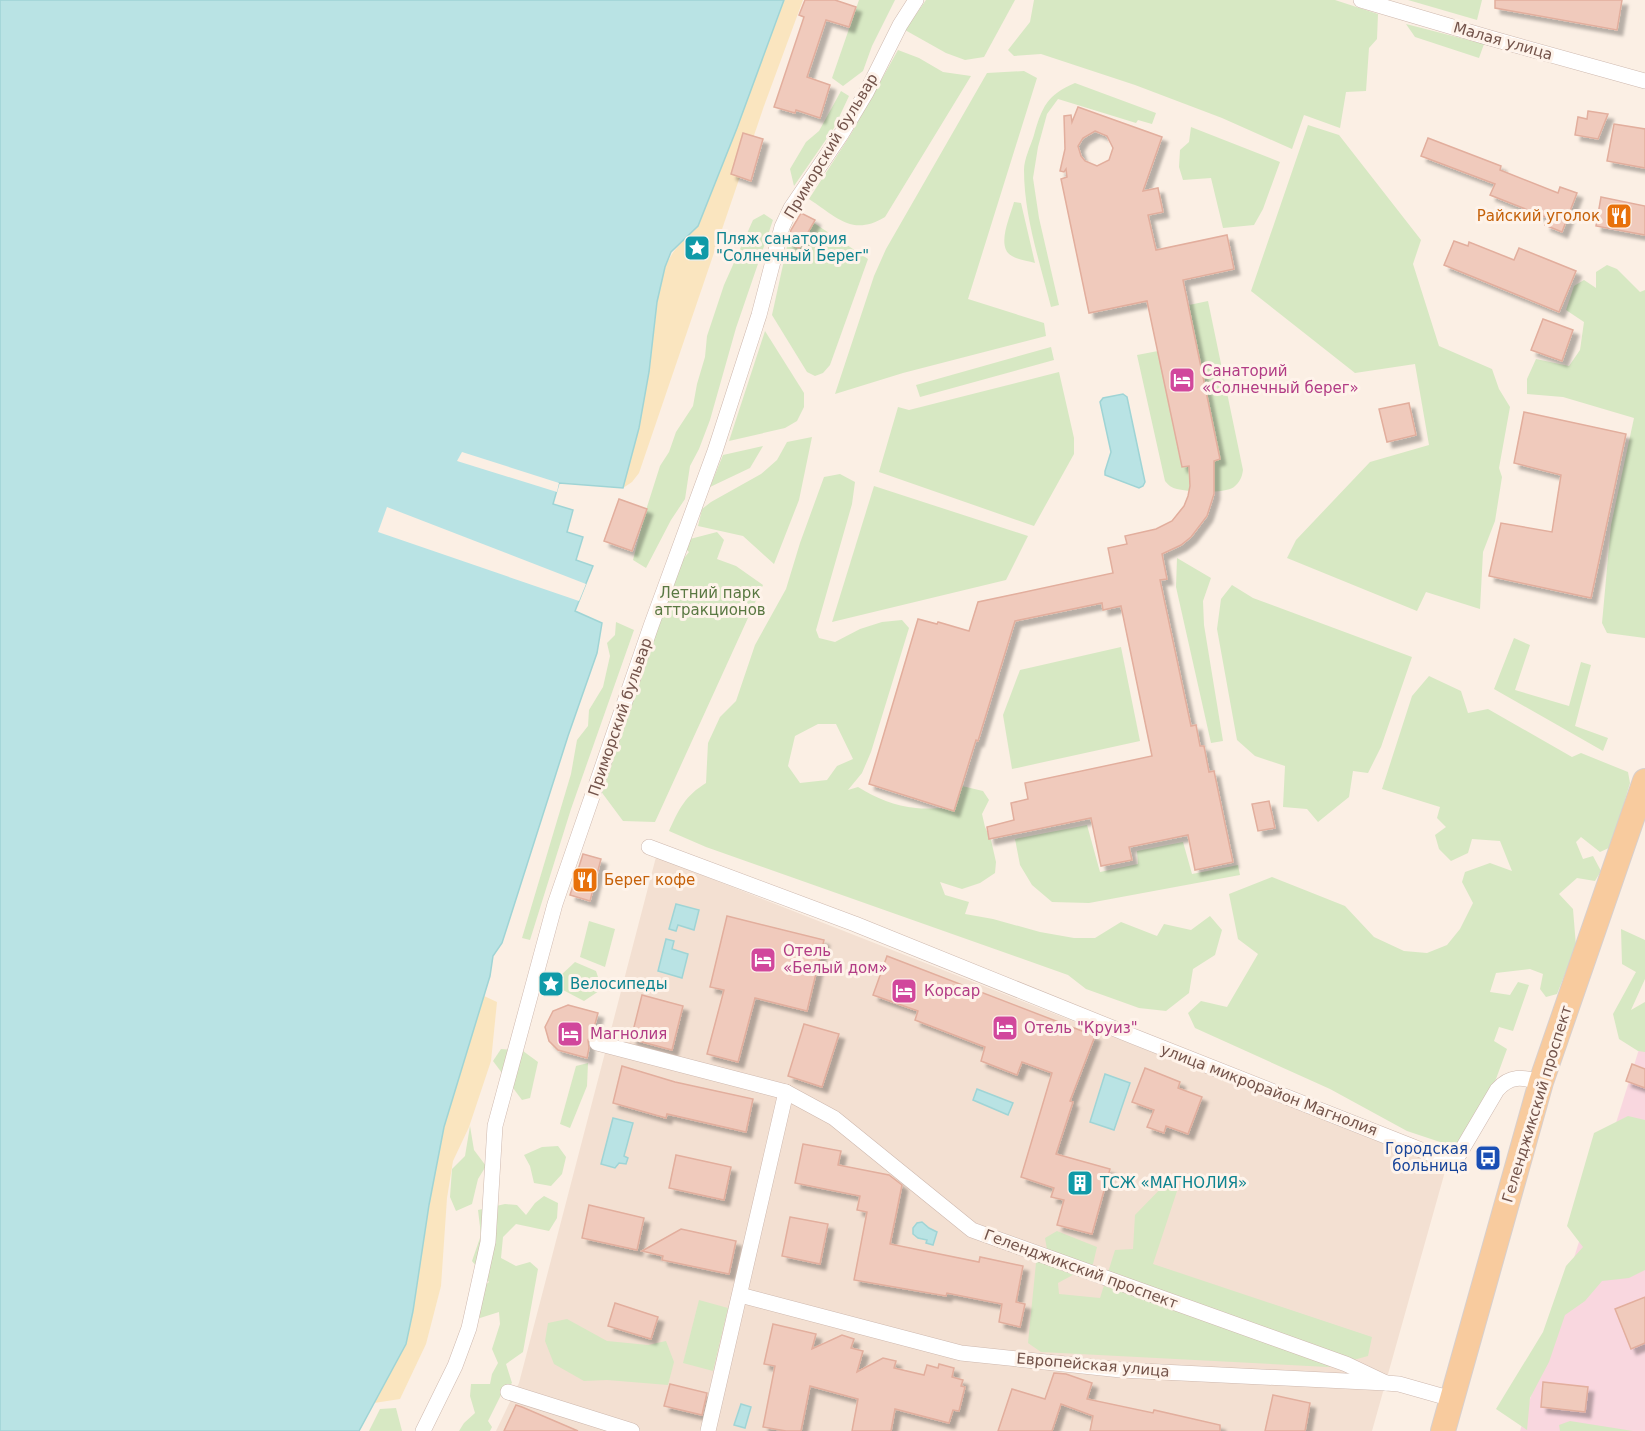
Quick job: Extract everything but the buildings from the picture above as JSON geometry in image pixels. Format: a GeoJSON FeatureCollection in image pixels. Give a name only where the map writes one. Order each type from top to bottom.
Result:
{"type":"FeatureCollection","features":[{"type":"Feature","properties":{"kind":"main road","name":"Геленджикский проспект"},"geometry":{"type":"LineString","coordinates":[[1443,1431],[1540,1082],[1645,781]]}},
{"type":"Feature","properties":{"kind":"street","name":"Приморский бульвар"},"geometry":{"type":"LineString","coordinates":[[423,1431],[455,1366],[469,1328],[488,1242],[495,1126],[555,904],[651,626],[715,451],[759,315],[782,227],[791,208],[866,93],[900,25],[916,0]]}},
{"type":"Feature","properties":{"kind":"street","name":"Малая улица"},"geometry":{"type":"LineString","coordinates":[[1361,0],[1645,81]]}},
{"type":"Feature","properties":{"kind":"street","name":"улица микрорайон Магнолия"},"geometry":{"type":"LineString","coordinates":[[649,847],[855,924],[1454,1163],[1504,1082],[1512,1079],[1529,1079],[1540,1082]]}},
{"type":"Feature","properties":{"kind":"street","name":"Геленджикский проспект"},"geometry":{"type":"LineString","coordinates":[[597,1043],[786,1092],[834,1118],[972,1230],[1346,1364],[1386,1383]]}},
{"type":"Feature","properties":{"kind":"street"},"geometry":{"type":"LineString","coordinates":[[708,1431],[786,1092]]}},
{"type":"Feature","properties":{"kind":"street","name":"Европейская улица"},"geometry":{"type":"LineString","coordinates":[[740,1295],[961,1353],[1121,1370],[1399,1384],[1452,1399]]}},
{"type":"Feature","properties":{"kind":"street"},"geometry":{"type":"LineString","coordinates":[[508,1392],[632,1431]]}},
{"type":"Feature","properties":{"kind":"shaded area","name":"Магнолия"},"geometry":{"type":"Polygon","coordinates":[[[656,857],[1446,1168],[1372,1431],[496,1431],[519,1383],[656,857]]]}},
{"type":"Feature","properties":{"kind":"shaded area"},"geometry":{"type":"Polygon","coordinates":[[[1645,1030],[1645,1431],[1520,1431],[1645,1030]]]}},
{"type":"Feature","properties":{"kind":"green space"},"geometry":{"type":"Polygon","coordinates":[[[859,0],[895,0],[872,46],[863,71],[843,86],[832,78],[859,0]]]}},
{"type":"Feature","properties":{"kind":"green space"},"geometry":{"type":"Polygon","coordinates":[[[926,0],[1015,0],[984,57],[965,60],[946,53],[905,30],[926,0]]]}},
{"type":"Feature","properties":{"kind":"green space"},"geometry":{"type":"Polygon","coordinates":[[[1034,0],[1335,0],[1378,14],[1377,39],[1369,48],[1366,91],[1346,92],[1340,128],[1304,115],[1292,149],[1222,118],[1135,85],[1041,54],[1014,56],[1008,50],[1030,22],[1034,0]]]}},
{"type":"Feature","properties":{"kind":"green space"},"geometry":{"type":"Polygon","coordinates":[[[1408,0],[1482,0],[1477,20],[1408,0]]]}},
{"type":"Feature","properties":{"kind":"green space"},"geometry":{"type":"Polygon","coordinates":[[[1406,24],[1484,44],[1479,58],[1415,37],[1406,24]]]}},
{"type":"Feature","properties":{"kind":"green space"},"geometry":{"type":"Polygon","coordinates":[[[898,50],[919,58],[943,72],[971,76],[885,217],[873,223],[854,225],[837,218],[809,199],[851,134],[898,50]]]}},
{"type":"Feature","properties":{"kind":"green space"},"geometry":{"type":"Polygon","coordinates":[[[1024,71],[1037,78],[968,299],[1044,323],[1046,336],[903,373],[835,394],[874,276],[886,249],[987,73],[1024,71]]]}},
{"type":"Feature","properties":{"kind":"green space"},"geometry":{"type":"Polygon","coordinates":[[[1075,83],[1156,113],[1152,124],[1138,120],[1136,123],[1058,99],[1047,114],[1033,178],[1039,218],[1059,305],[1051,307],[1030,222],[1024,166],[1043,109],[1058,92],[1075,83]]]}},
{"type":"Feature","properties":{"kind":"green space"},"geometry":{"type":"Polygon","coordinates":[[[841,91],[849,96],[834,128],[794,186],[790,169],[806,142],[819,131],[841,91]]]}},
{"type":"Feature","properties":{"kind":"green space"},"geometry":{"type":"Polygon","coordinates":[[[1308,125],[1339,135],[1421,240],[1413,264],[1439,346],[1492,369],[1499,389],[1510,407],[1499,468],[1502,477],[1495,521],[1483,552],[1480,609],[1426,592],[1417,611],[1287,558],[1296,540],[1370,462],[1429,445],[1415,364],[1355,373],[1251,291],[1308,125]]]}},
{"type":"Feature","properties":{"kind":"green space"},"geometry":{"type":"Polygon","coordinates":[[[1191,127],[1280,162],[1263,209],[1254,225],[1223,228],[1211,178],[1183,180],[1179,167],[1180,150],[1189,142],[1191,127]]]}},
{"type":"Feature","properties":{"kind":"green space"},"geometry":{"type":"Polygon","coordinates":[[[1014,202],[1021,203],[1035,263],[1012,256],[1007,252],[1005,230],[1014,202]]]}},
{"type":"Feature","properties":{"kind":"green space"},"geometry":{"type":"Polygon","coordinates":[[[764,214],[773,220],[736,328],[710,420],[690,466],[685,499],[671,520],[646,568],[633,560],[660,466],[669,452],[676,432],[693,406],[705,357],[707,336],[724,285],[753,220],[764,214]]]}},
{"type":"Feature","properties":{"kind":"green space"},"geometry":{"type":"Polygon","coordinates":[[[808,219],[868,259],[830,365],[823,373],[815,376],[807,372],[772,315],[790,233],[808,219]]]}},
{"type":"Feature","properties":{"kind":"green space"},"geometry":{"type":"Polygon","coordinates":[[[1607,265],[1617,269],[1640,292],[1645,290],[1645,638],[1607,633],[1602,623],[1611,525],[1634,418],[1563,397],[1527,394],[1527,379],[1536,359],[1569,366],[1580,350],[1584,322],[1566,310],[1574,286],[1584,280],[1596,288],[1596,272],[1607,265]]]}},
{"type":"Feature","properties":{"kind":"green space"},"geometry":{"type":"Polygon","coordinates":[[[1208,301],[1243,470],[1234,487],[1215,492],[1182,490],[1173,488],[1165,481],[1137,355],[1158,351],[1182,467],[1220,459],[1189,305],[1208,301]]]}},
{"type":"Feature","properties":{"kind":"green space"},"geometry":{"type":"Polygon","coordinates":[[[765,331],[804,393],[804,407],[797,421],[785,428],[729,441],[765,331]]]}},
{"type":"Feature","properties":{"kind":"green space"},"geometry":{"type":"Polygon","coordinates":[[[1051,347],[1054,360],[920,397],[916,385],[1051,347]]]}},
{"type":"Feature","properties":{"kind":"green space"},"geometry":{"type":"Polygon","coordinates":[[[1059,372],[1074,438],[1074,454],[1034,526],[879,472],[898,407],[909,410],[1059,372]]]}},
{"type":"Feature","properties":{"kind":"green space"},"geometry":{"type":"Polygon","coordinates":[[[812,437],[799,500],[774,564],[743,536],[698,526],[702,509],[761,474],[777,460],[787,442],[812,437]]]}},
{"type":"Feature","properties":{"kind":"green space"},"geometry":{"type":"Polygon","coordinates":[[[763,446],[750,468],[710,487],[723,455],[763,446]]]}},
{"type":"Feature","properties":{"kind":"green space"},"geometry":{"type":"Polygon","coordinates":[[[840,474],[855,482],[852,504],[816,630],[819,638],[835,642],[860,629],[882,622],[902,620],[909,628],[871,752],[862,773],[848,790],[858,787],[886,801],[908,807],[954,811],[962,786],[983,791],[989,800],[982,814],[996,862],[995,873],[980,883],[962,889],[940,882],[945,895],[969,902],[965,914],[1074,938],[1095,938],[1121,922],[1157,936],[1164,924],[1191,930],[1210,916],[1222,930],[1215,955],[1193,969],[1189,993],[1166,1011],[1139,1008],[1086,989],[1068,975],[706,847],[669,831],[683,804],[706,783],[708,743],[720,717],[736,701],[755,645],[786,589],[824,477],[840,474]],[[818,724],[795,736],[788,766],[800,783],[827,780],[837,766],[853,759],[836,724],[818,724]]]}},
{"type":"Feature","properties":{"kind":"green space"},"geometry":{"type":"Polygon","coordinates":[[[874,486],[1028,536],[1006,580],[832,622],[874,486]]]}},
{"type":"Feature","properties":{"kind":"green space","name":"Летний парк аттракционов"},"geometry":{"type":"Polygon","coordinates":[[[717,532],[724,540],[717,559],[736,566],[763,585],[655,822],[623,821],[600,790],[681,562],[689,552],[686,549],[690,539],[717,532]]]}},
{"type":"Feature","properties":{"kind":"green space"},"geometry":{"type":"Polygon","coordinates":[[[1177,558],[1211,578],[1203,601],[1204,625],[1223,741],[1211,743],[1176,587],[1177,558]]]}},
{"type":"Feature","properties":{"kind":"green space"},"geometry":{"type":"Polygon","coordinates":[[[1232,585],[1253,598],[1412,657],[1381,747],[1368,773],[1353,771],[1349,797],[1318,822],[1307,809],[1283,807],[1285,766],[1255,756],[1237,740],[1217,629],[1221,599],[1232,585]]]}},
{"type":"Feature","properties":{"kind":"green space"},"geometry":{"type":"Polygon","coordinates":[[[616,622],[634,630],[571,809],[530,940],[522,938],[571,774],[577,740],[588,726],[589,710],[603,687],[610,656],[607,643],[615,635],[616,622]]]}},
{"type":"Feature","properties":{"kind":"green space"},"geometry":{"type":"Polygon","coordinates":[[[1514,638],[1530,645],[1515,690],[1569,706],[1581,662],[1591,665],[1575,726],[1608,738],[1603,751],[1494,689],[1514,638]]]}},
{"type":"Feature","properties":{"kind":"green space"},"geometry":{"type":"Polygon","coordinates":[[[1121,647],[1140,741],[1012,769],[1003,715],[1020,670],[1121,647]]]}},
{"type":"Feature","properties":{"kind":"green space"},"geometry":{"type":"Polygon","coordinates":[[[1429,676],[1461,691],[1468,713],[1488,709],[1572,757],[1581,753],[1628,772],[1630,783],[1611,847],[1600,852],[1581,837],[1576,842],[1583,859],[1593,856],[1601,871],[1595,881],[1577,878],[1559,894],[1573,909],[1576,946],[1557,994],[1546,997],[1540,989],[1543,974],[1530,969],[1496,973],[1490,992],[1510,995],[1518,982],[1529,985],[1513,1031],[1499,1027],[1494,1041],[1507,1049],[1496,1079],[1458,1148],[1407,1131],[1330,1089],[1195,1028],[1188,1013],[1201,1001],[1227,1007],[1258,954],[1238,939],[1229,894],[1272,877],[1345,906],[1374,937],[1404,951],[1427,953],[1447,945],[1460,929],[1473,903],[1462,882],[1465,872],[1490,863],[1512,871],[1500,841],[1472,839],[1468,853],[1451,861],[1439,849],[1435,835],[1446,827],[1437,818],[1440,807],[1382,789],[1412,696],[1429,676]]]}},
{"type":"Feature","properties":{"kind":"green space"},"geometry":{"type":"Polygon","coordinates":[[[1087,825],[1100,872],[1138,864],[1137,851],[1183,842],[1192,874],[1238,865],[1240,875],[1089,903],[1052,902],[1032,885],[1020,865],[1015,839],[1087,825]]]}},
{"type":"Feature","properties":{"kind":"green space"},"geometry":{"type":"Polygon","coordinates":[[[589,921],[615,929],[605,967],[580,957],[589,921]]]}},
{"type":"Feature","properties":{"kind":"green space"},"geometry":{"type":"Polygon","coordinates":[[[1621,929],[1645,940],[1645,979],[1631,1010],[1645,1002],[1645,1052],[1638,1051],[1619,1039],[1613,1014],[1636,972],[1622,964],[1621,929]]]}},
{"type":"Feature","properties":{"kind":"green space"},"geometry":{"type":"Polygon","coordinates":[[[575,962],[596,971],[602,989],[584,1001],[563,990],[559,977],[575,962]]]}},
{"type":"Feature","properties":{"kind":"green space"},"geometry":{"type":"Polygon","coordinates":[[[501,1049],[523,1051],[538,1062],[530,1098],[522,1100],[493,1061],[501,1049]]]}},
{"type":"Feature","properties":{"kind":"green space"},"geometry":{"type":"Polygon","coordinates":[[[588,1063],[587,1086],[570,1128],[560,1124],[576,1066],[588,1063]]]}},
{"type":"Feature","properties":{"kind":"green space"},"geometry":{"type":"Polygon","coordinates":[[[1628,1116],[1645,1120],[1645,1270],[1629,1278],[1602,1281],[1585,1301],[1565,1315],[1549,1362],[1530,1398],[1527,1430],[1496,1409],[1543,1332],[1566,1266],[1583,1247],[1567,1226],[1594,1133],[1628,1116]]]}},
{"type":"Feature","properties":{"kind":"green space"},"geometry":{"type":"Polygon","coordinates":[[[470,1126],[474,1150],[486,1166],[478,1179],[472,1204],[456,1211],[450,1197],[452,1169],[465,1156],[470,1126]]]}},
{"type":"Feature","properties":{"kind":"green space"},"geometry":{"type":"Polygon","coordinates":[[[558,1146],[566,1157],[562,1174],[551,1186],[534,1183],[530,1166],[524,1155],[542,1147],[558,1146]]]}},
{"type":"Feature","properties":{"kind":"green space"},"geometry":{"type":"Polygon","coordinates":[[[1168,1181],[1178,1188],[1153,1264],[1372,1337],[1368,1356],[1328,1367],[1041,1352],[1028,1343],[1036,1263],[1048,1255],[1045,1238],[1057,1231],[1097,1247],[1093,1264],[1058,1283],[1059,1294],[1100,1298],[1115,1250],[1133,1249],[1135,1215],[1168,1181]]]}},
{"type":"Feature","properties":{"kind":"green space"},"geometry":{"type":"Polygon","coordinates":[[[544,1196],[558,1203],[557,1218],[549,1231],[516,1224],[503,1237],[501,1258],[516,1266],[530,1262],[538,1269],[523,1352],[506,1364],[512,1383],[502,1393],[488,1421],[492,1427],[490,1431],[459,1431],[475,1413],[470,1396],[471,1384],[490,1384],[498,1363],[492,1349],[500,1324],[499,1312],[480,1318],[472,1308],[473,1294],[489,1282],[472,1261],[481,1235],[478,1210],[505,1204],[517,1205],[526,1215],[544,1196]]]}},
{"type":"Feature","properties":{"kind":"green space"},"geometry":{"type":"Polygon","coordinates":[[[699,1300],[728,1308],[713,1371],[683,1363],[699,1300]]]}},
{"type":"Feature","properties":{"kind":"green space"},"geometry":{"type":"Polygon","coordinates":[[[567,1319],[607,1341],[648,1345],[666,1341],[674,1362],[668,1385],[607,1380],[584,1381],[554,1364],[545,1341],[548,1323],[567,1319]]]}},
{"type":"Feature","properties":{"kind":"green space"},"geometry":{"type":"Polygon","coordinates":[[[396,1408],[402,1431],[369,1431],[380,1409],[396,1408]]]}},
{"type":"Feature","properties":{"kind":"green space"},"geometry":{"type":"Polygon","coordinates":[[[1570,1421],[1633,1431],[1560,1431],[1559,1425],[1570,1421]]]}},
{"type":"Feature","properties":{"kind":"sand","name":"Пляж санатория \"Солнечный Берег\""},"geometry":{"type":"Polygon","coordinates":[[[784,0],[803,0],[764,106],[639,473],[623,488],[646,389],[656,305],[664,271],[671,256],[681,243],[784,0]]]}},
{"type":"Feature","properties":{"kind":"sand"},"geometry":{"type":"Polygon","coordinates":[[[484,996],[497,1002],[491,1061],[469,1127],[453,1161],[447,1198],[441,1286],[426,1344],[400,1399],[374,1403],[406,1344],[444,1127],[484,996]]]}},
{"type":"Feature","properties":{"kind":"water"},"geometry":{"type":"Polygon","coordinates":[[[0,0],[784,0],[698,226],[671,252],[665,267],[657,302],[649,372],[639,428],[623,488],[559,483],[553,504],[573,510],[567,532],[583,537],[576,560],[593,566],[575,611],[602,623],[597,653],[502,943],[493,956],[490,976],[444,1127],[406,1344],[359,1431],[0,1431],[0,0]]]}},
{"type":"Feature","properties":{"kind":"water"},"geometry":{"type":"Polygon","coordinates":[[[1123,394],[1127,397],[1145,482],[1139,488],[1105,475],[1111,452],[1100,402],[1103,398],[1123,394]]]}},
{"type":"Feature","properties":{"kind":"water"},"geometry":{"type":"Polygon","coordinates":[[[676,904],[699,910],[694,930],[678,925],[676,931],[669,929],[676,904]]]}},
{"type":"Feature","properties":{"kind":"water"},"geometry":{"type":"Polygon","coordinates":[[[666,939],[674,941],[672,949],[688,954],[682,978],[658,971],[666,939]]]}},
{"type":"Feature","properties":{"kind":"water"},"geometry":{"type":"Polygon","coordinates":[[[1105,1074],[1130,1083],[1114,1130],[1090,1122],[1105,1074]]]}},
{"type":"Feature","properties":{"kind":"water"},"geometry":{"type":"Polygon","coordinates":[[[977,1089],[1013,1103],[1008,1115],[973,1100],[977,1089]]]}},
{"type":"Feature","properties":{"kind":"water"},"geometry":{"type":"Polygon","coordinates":[[[613,1118],[633,1123],[624,1156],[628,1158],[626,1164],[619,1163],[615,1168],[601,1164],[613,1118]]]}},
{"type":"Feature","properties":{"kind":"water"},"geometry":{"type":"Polygon","coordinates":[[[922,1222],[937,1232],[933,1245],[913,1234],[913,1228],[917,1223],[922,1222]]]}},
{"type":"Feature","properties":{"kind":"water"},"geometry":{"type":"Polygon","coordinates":[[[741,1404],[751,1407],[745,1428],[734,1425],[741,1404]]]}},
{"type":"Feature","properties":{"kind":"pier"},"geometry":{"type":"Polygon","coordinates":[[[462,452],[559,483],[557,492],[457,461],[462,452]]]}},
{"type":"Feature","properties":{"kind":"pier"},"geometry":{"type":"Polygon","coordinates":[[[387,507],[586,584],[579,601],[378,532],[387,507]]]}},
{"type":"Feature","properties":{"kind":"place","name":"Райский уголок"},"geometry":{"type":"Point","coordinates":[1619,216]}},
{"type":"Feature","properties":{"kind":"place","name":"Пляж санатория \"Солнечный Берег\""},"geometry":{"type":"Point","coordinates":[697,248]}},
{"type":"Feature","properties":{"kind":"place","name":"Санаторий «Солнечный берег»"},"geometry":{"type":"Point","coordinates":[1182,380]}},
{"type":"Feature","properties":{"kind":"place","name":"Берег кофе"},"geometry":{"type":"Point","coordinates":[585,880]}},
{"type":"Feature","properties":{"kind":"place","name":"Отель «Белый дом»"},"geometry":{"type":"Point","coordinates":[763,960]}},
{"type":"Feature","properties":{"kind":"place","name":"Велосипеды"},"geometry":{"type":"Point","coordinates":[551,984]}},
{"type":"Feature","properties":{"kind":"place","name":"Корсар"},"geometry":{"type":"Point","coordinates":[904,991]}},
{"type":"Feature","properties":{"kind":"place","name":"Отель \"Круиз\""},"geometry":{"type":"Point","coordinates":[1005,1028]}},
{"type":"Feature","properties":{"kind":"place","name":"Магнолия"},"geometry":{"type":"Point","coordinates":[570,1034]}},
{"type":"Feature","properties":{"kind":"place","name":"Городская больница"},"geometry":{"type":"Point","coordinates":[1488,1158]}},
{"type":"Feature","properties":{"kind":"place","name":"ТСЖ «МАГНОЛИЯ»"},"geometry":{"type":"Point","coordinates":[1080,1183]}}]}
